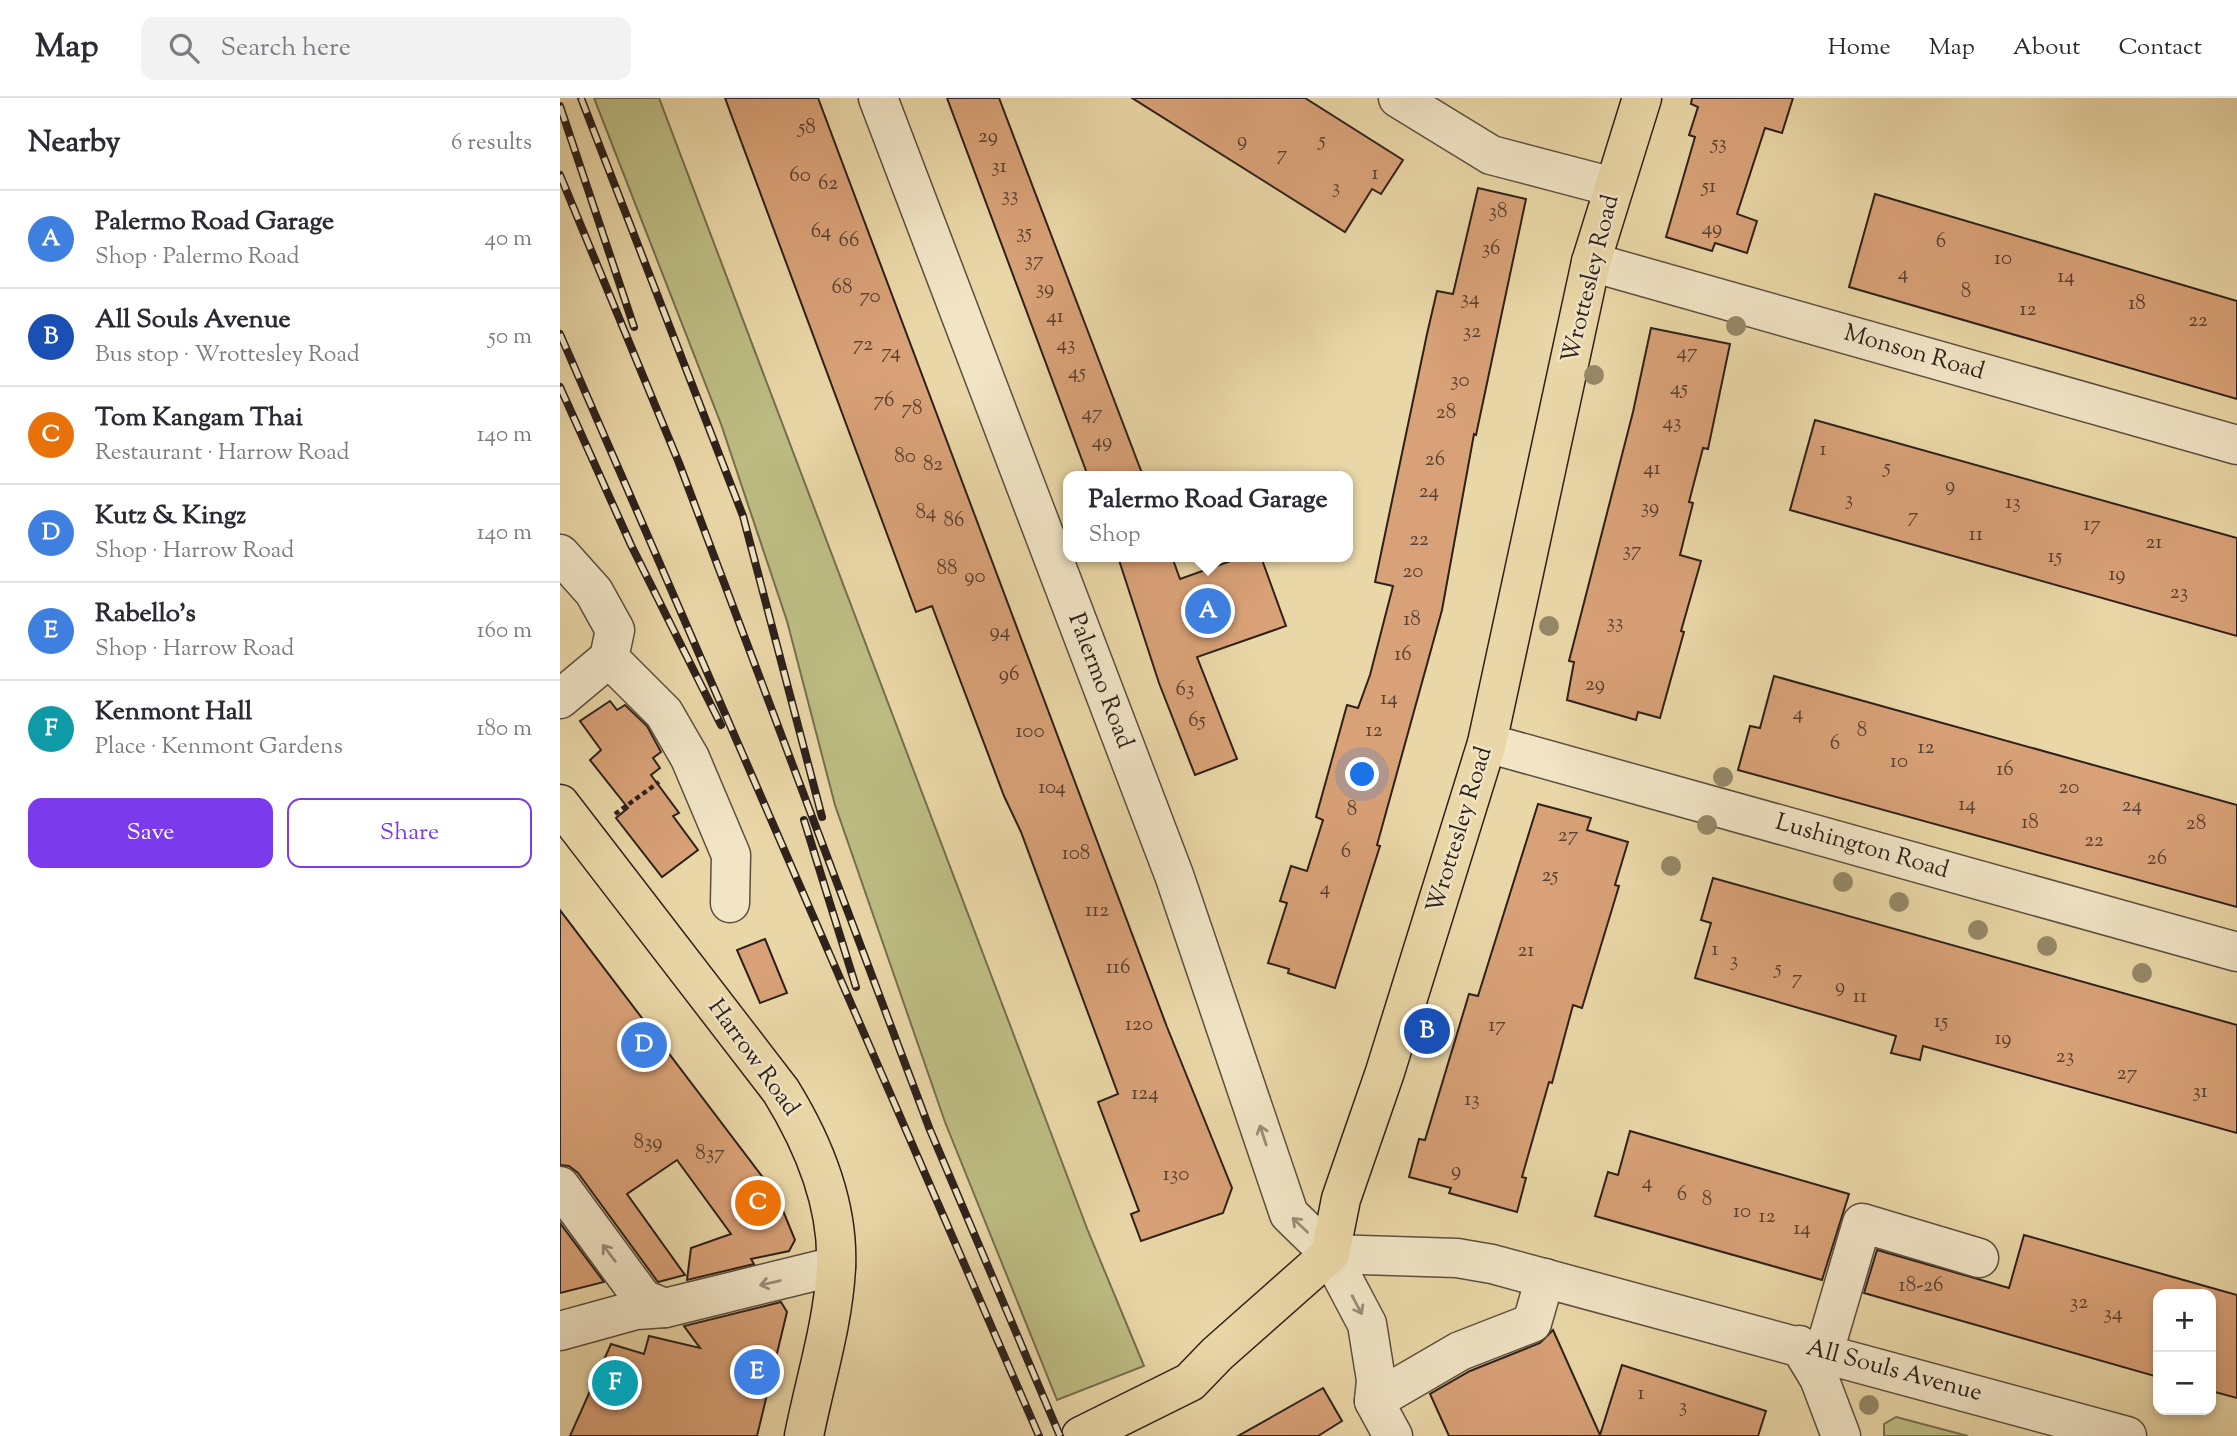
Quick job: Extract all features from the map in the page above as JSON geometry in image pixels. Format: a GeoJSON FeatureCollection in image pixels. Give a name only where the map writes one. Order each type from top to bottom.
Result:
{"type":"FeatureCollection","features":[{"type":"Feature","properties":{"kind":"main road","name":"Wrottesley Road"},"geometry":{"type":"LineString","coordinates":[[1330,1254],[1341,1199],[1385,1072],[1487,743],[1591,262],[1642,98]]}},
{"type":"Feature","properties":{"kind":"main road","name":"Harrow Road"},"geometry":{"type":"LineString","coordinates":[[560,804],[781,1091],[804,1128],[820,1167],[836,1266],[827,1332],[804,1436]]}},
{"type":"Feature","properties":{"kind":"main road"},"geometry":{"type":"LineString","coordinates":[[1084,1435],[1190,1382],[1227,1345],[1330,1254]]}},
{"type":"Feature","properties":{"kind":"street","name":"Palermo Road"},"geometry":{"type":"LineString","coordinates":[[878,98],[1174,875],[1289,1214],[1330,1254],[1367,1324],[1376,1380],[1374,1401]]}},
{"type":"Feature","properties":{"kind":"street"},"geometry":{"type":"LineString","coordinates":[[1398,98],[1491,155],[1613,187]]}},
{"type":"Feature","properties":{"kind":"street","name":"Monson Road"},"geometry":{"type":"LineString","coordinates":[[1591,262],[2237,445]]}},
{"type":"Feature","properties":{"kind":"street"},"geometry":{"type":"LineString","coordinates":[[560,554],[594,592],[615,630],[609,658],[560,699]]}},
{"type":"Feature","properties":{"kind":"street"},"geometry":{"type":"LineString","coordinates":[[609,658],[664,713],[691,758],[731,855],[730,903]]}},
{"type":"Feature","properties":{"kind":"street","name":"Lushington Road"},"geometry":{"type":"LineString","coordinates":[[1487,743],[2237,952]]}},
{"type":"Feature","properties":{"kind":"street"},"geometry":{"type":"LineString","coordinates":[[560,1186],[643,1299],[659,1305]]}},
{"type":"Feature","properties":{"kind":"street"},"geometry":{"type":"LineString","coordinates":[[1841,1436],[1819,1378],[1812,1348],[1863,1223],[1979,1258]]}},
{"type":"Feature","properties":{"kind":"street","name":"All Souls Avenue"},"geometry":{"type":"LineString","coordinates":[[1330,1254],[1457,1258],[1545,1278],[1812,1348],[2127,1436]]}},
{"type":"Feature","properties":{"kind":"street"},"geometry":{"type":"LineString","coordinates":[[560,1331],[636,1310],[836,1266]]}},
{"type":"Feature","properties":{"kind":"street"},"geometry":{"type":"LineString","coordinates":[[1393,1436],[1374,1401],[1460,1351],[1532,1323],[1545,1278]]}},
{"type":"Feature","properties":{"kind":"path"},"geometry":{"type":"LineString","coordinates":[[608,818],[691,758]]}},
{"type":"Feature","properties":{"kind":"green space"},"geometry":{"type":"Polygon","coordinates":[[[594,98],[659,98],[1088,1231],[1144,1366],[1057,1400],[945,1122],[835,805],[787,621],[721,424],[594,98]]]}},
{"type":"Feature","properties":{"kind":"green space"},"geometry":{"type":"Polygon","coordinates":[[[1896,1417],[1968,1436],[1884,1436],[1884,1424],[1896,1417]]]}},
{"type":"Feature","properties":{"kind":"building"},"geometry":{"type":"Polygon","coordinates":[[[725,98],[818,98],[1167,1027],[1232,1188],[1223,1213],[1141,1241],[1131,1214],[1139,1211],[1098,1102],[1118,1094],[1021,832],[1004,796],[932,606],[916,612],[725,98]]]}},
{"type":"Feature","properties":{"kind":"building"},"geometry":{"type":"Polygon","coordinates":[[[947,98],[999,98],[1141,471],[1086,471],[947,98]]]}},
{"type":"Feature","properties":{"kind":"building"},"geometry":{"type":"Polygon","coordinates":[[[1132,98],[1305,98],[1403,160],[1381,194],[1372,189],[1345,232],[1132,98]]]}},
{"type":"Feature","properties":{"kind":"building"},"geometry":{"type":"Polygon","coordinates":[[[1692,98],[1793,98],[1782,133],[1765,128],[1737,214],[1757,221],[1747,253],[1715,243],[1712,251],[1666,237],[1695,137],[1689,135],[1698,107],[1691,104],[1692,98]]]}},
{"type":"Feature","properties":{"kind":"building"},"geometry":{"type":"Polygon","coordinates":[[[1478,188],[1526,199],[1476,435],[1474,434],[1442,610],[1377,845],[1380,846],[1335,988],[1288,973],[1289,969],[1268,963],[1287,903],[1280,901],[1291,866],[1307,871],[1323,820],[1316,817],[1347,705],[1358,708],[1370,675],[1393,586],[1375,582],[1427,334],[1437,291],[1453,294],[1478,188]]]}},
{"type":"Feature","properties":{"kind":"building"},"geometry":{"type":"Polygon","coordinates":[[[1875,194],[2237,301],[2237,399],[1849,287],[1875,194]]]}},
{"type":"Feature","properties":{"kind":"building"},"geometry":{"type":"Polygon","coordinates":[[[1651,328],[1730,344],[1708,449],[1703,448],[1689,502],[1693,503],[1680,555],[1701,561],[1681,631],[1684,632],[1660,718],[1638,712],[1636,720],[1567,700],[1574,662],[1569,661],[1633,412],[1651,328]]]}},
{"type":"Feature","properties":{"kind":"building"},"geometry":{"type":"Polygon","coordinates":[[[1815,420],[2237,538],[2237,636],[1790,510],[1815,420]]]}},
{"type":"Feature","properties":{"kind":"building"},"geometry":{"type":"Polygon","coordinates":[[[1120,562],[1174,562],[1180,579],[1228,562],[1263,562],[1286,626],[1197,657],[1237,759],[1195,775],[1159,683],[1120,562]]]}},
{"type":"Feature","properties":{"kind":"building"},"geometry":{"type":"Polygon","coordinates":[[[1774,676],[2237,805],[2237,907],[1738,770],[1750,726],[1760,728],[1774,676]]]}},
{"type":"Feature","properties":{"kind":"building"},"geometry":{"type":"Polygon","coordinates":[[[610,701],[617,710],[625,705],[647,726],[661,752],[653,758],[660,768],[651,775],[679,813],[673,816],[698,850],[662,877],[616,818],[628,808],[590,760],[601,750],[580,721],[610,701]]]}},
{"type":"Feature","properties":{"kind":"building"},"geometry":{"type":"Polygon","coordinates":[[[1538,804],[1591,818],[1587,830],[1628,842],[1615,885],[1619,886],[1582,1008],[1573,1005],[1552,1083],[1549,1082],[1522,1177],[1526,1178],[1517,1212],[1449,1193],[1451,1188],[1409,1177],[1419,1139],[1425,1140],[1469,994],[1478,996],[1538,804]]]}},
{"type":"Feature","properties":{"kind":"building"},"geometry":{"type":"Polygon","coordinates":[[[1713,878],[2237,1025],[2237,1133],[1923,1046],[1920,1060],[1891,1053],[1896,1036],[1695,978],[1711,923],[1701,920],[1713,878]]]}},
{"type":"Feature","properties":{"kind":"building"},"geometry":{"type":"Polygon","coordinates":[[[560,910],[777,1196],[795,1240],[789,1251],[751,1259],[754,1264],[687,1280],[691,1248],[731,1234],[677,1160],[627,1194],[685,1275],[658,1282],[578,1173],[569,1166],[560,1165],[560,910]]]}},
{"type":"Feature","properties":{"kind":"building"},"geometry":{"type":"Polygon","coordinates":[[[765,939],[787,993],[760,1003],[737,950],[765,939]]]}},
{"type":"Feature","properties":{"kind":"building"},"geometry":{"type":"Polygon","coordinates":[[[1630,1131],[1849,1194],[1822,1280],[1595,1216],[1608,1172],[1618,1175],[1630,1131]]]}},
{"type":"Feature","properties":{"kind":"building"},"geometry":{"type":"Polygon","coordinates":[[[560,1223],[604,1282],[560,1293],[560,1223]]]}},
{"type":"Feature","properties":{"kind":"building"},"geometry":{"type":"Polygon","coordinates":[[[2024,1235],[2216,1289],[2153,1289],[2153,1376],[1864,1293],[1877,1250],[2009,1288],[2024,1235]]]}},
{"type":"Feature","properties":{"kind":"building"},"geometry":{"type":"Polygon","coordinates":[[[2216,1289],[2237,1295],[2237,1398],[2216,1392],[2216,1289]]]}},
{"type":"Feature","properties":{"kind":"building"},"geometry":{"type":"Polygon","coordinates":[[[781,1302],[787,1312],[757,1436],[570,1436],[611,1344],[644,1354],[649,1336],[700,1348],[684,1326],[781,1302]]]}},
{"type":"Feature","properties":{"kind":"building"},"geometry":{"type":"Polygon","coordinates":[[[1553,1330],[1600,1435],[1622,1365],[1766,1411],[1758,1436],[1449,1436],[1430,1394],[1470,1371],[1540,1343],[1553,1330]]]}},
{"type":"Feature","properties":{"kind":"building"},"geometry":{"type":"Polygon","coordinates":[[[1323,1388],[1342,1421],[1318,1436],[1238,1436],[1323,1388]]]}},
{"type":"Feature","properties":{"kind":"railway"},"geometry":{"type":"LineString","coordinates":[[581,98],[743,516],[822,817]]}},
{"type":"Feature","properties":{"kind":"railway"},"geometry":{"type":"LineString","coordinates":[[560,106],[634,327]]}},
{"type":"Feature","properties":{"kind":"railway"},"geometry":{"type":"LineString","coordinates":[[560,175],[679,463],[930,1130],[1060,1436]]}},
{"type":"Feature","properties":{"kind":"railway"},"geometry":{"type":"LineString","coordinates":[[560,334],[1039,1436]]}},
{"type":"Feature","properties":{"kind":"railway"},"geometry":{"type":"LineString","coordinates":[[560,387],[631,545],[721,725]]}},
{"type":"Feature","properties":{"kind":"railway"},"geometry":{"type":"LineString","coordinates":[[804,820],[856,987]]}},
{"type":"Feature","properties":{"kind":"place","name":"Palermo Road Garage"},"geometry":{"type":"Point","coordinates":[1208,611]}},
{"type":"Feature","properties":{"kind":"place","name":"All Souls Avenue"},"geometry":{"type":"Point","coordinates":[1427,1031]}},
{"type":"Feature","properties":{"kind":"place","name":"Kutz & Kingz"},"geometry":{"type":"Point","coordinates":[644,1045]}},
{"type":"Feature","properties":{"kind":"place","name":"Tom Kangam Thai"},"geometry":{"type":"Point","coordinates":[758,1203]}},
{"type":"Feature","properties":{"kind":"place","name":"Rabello's"},"geometry":{"type":"Point","coordinates":[757,1372]}},
{"type":"Feature","properties":{"kind":"place","name":"Kenmont Hall"},"geometry":{"type":"Point","coordinates":[615,1383]}}]}
